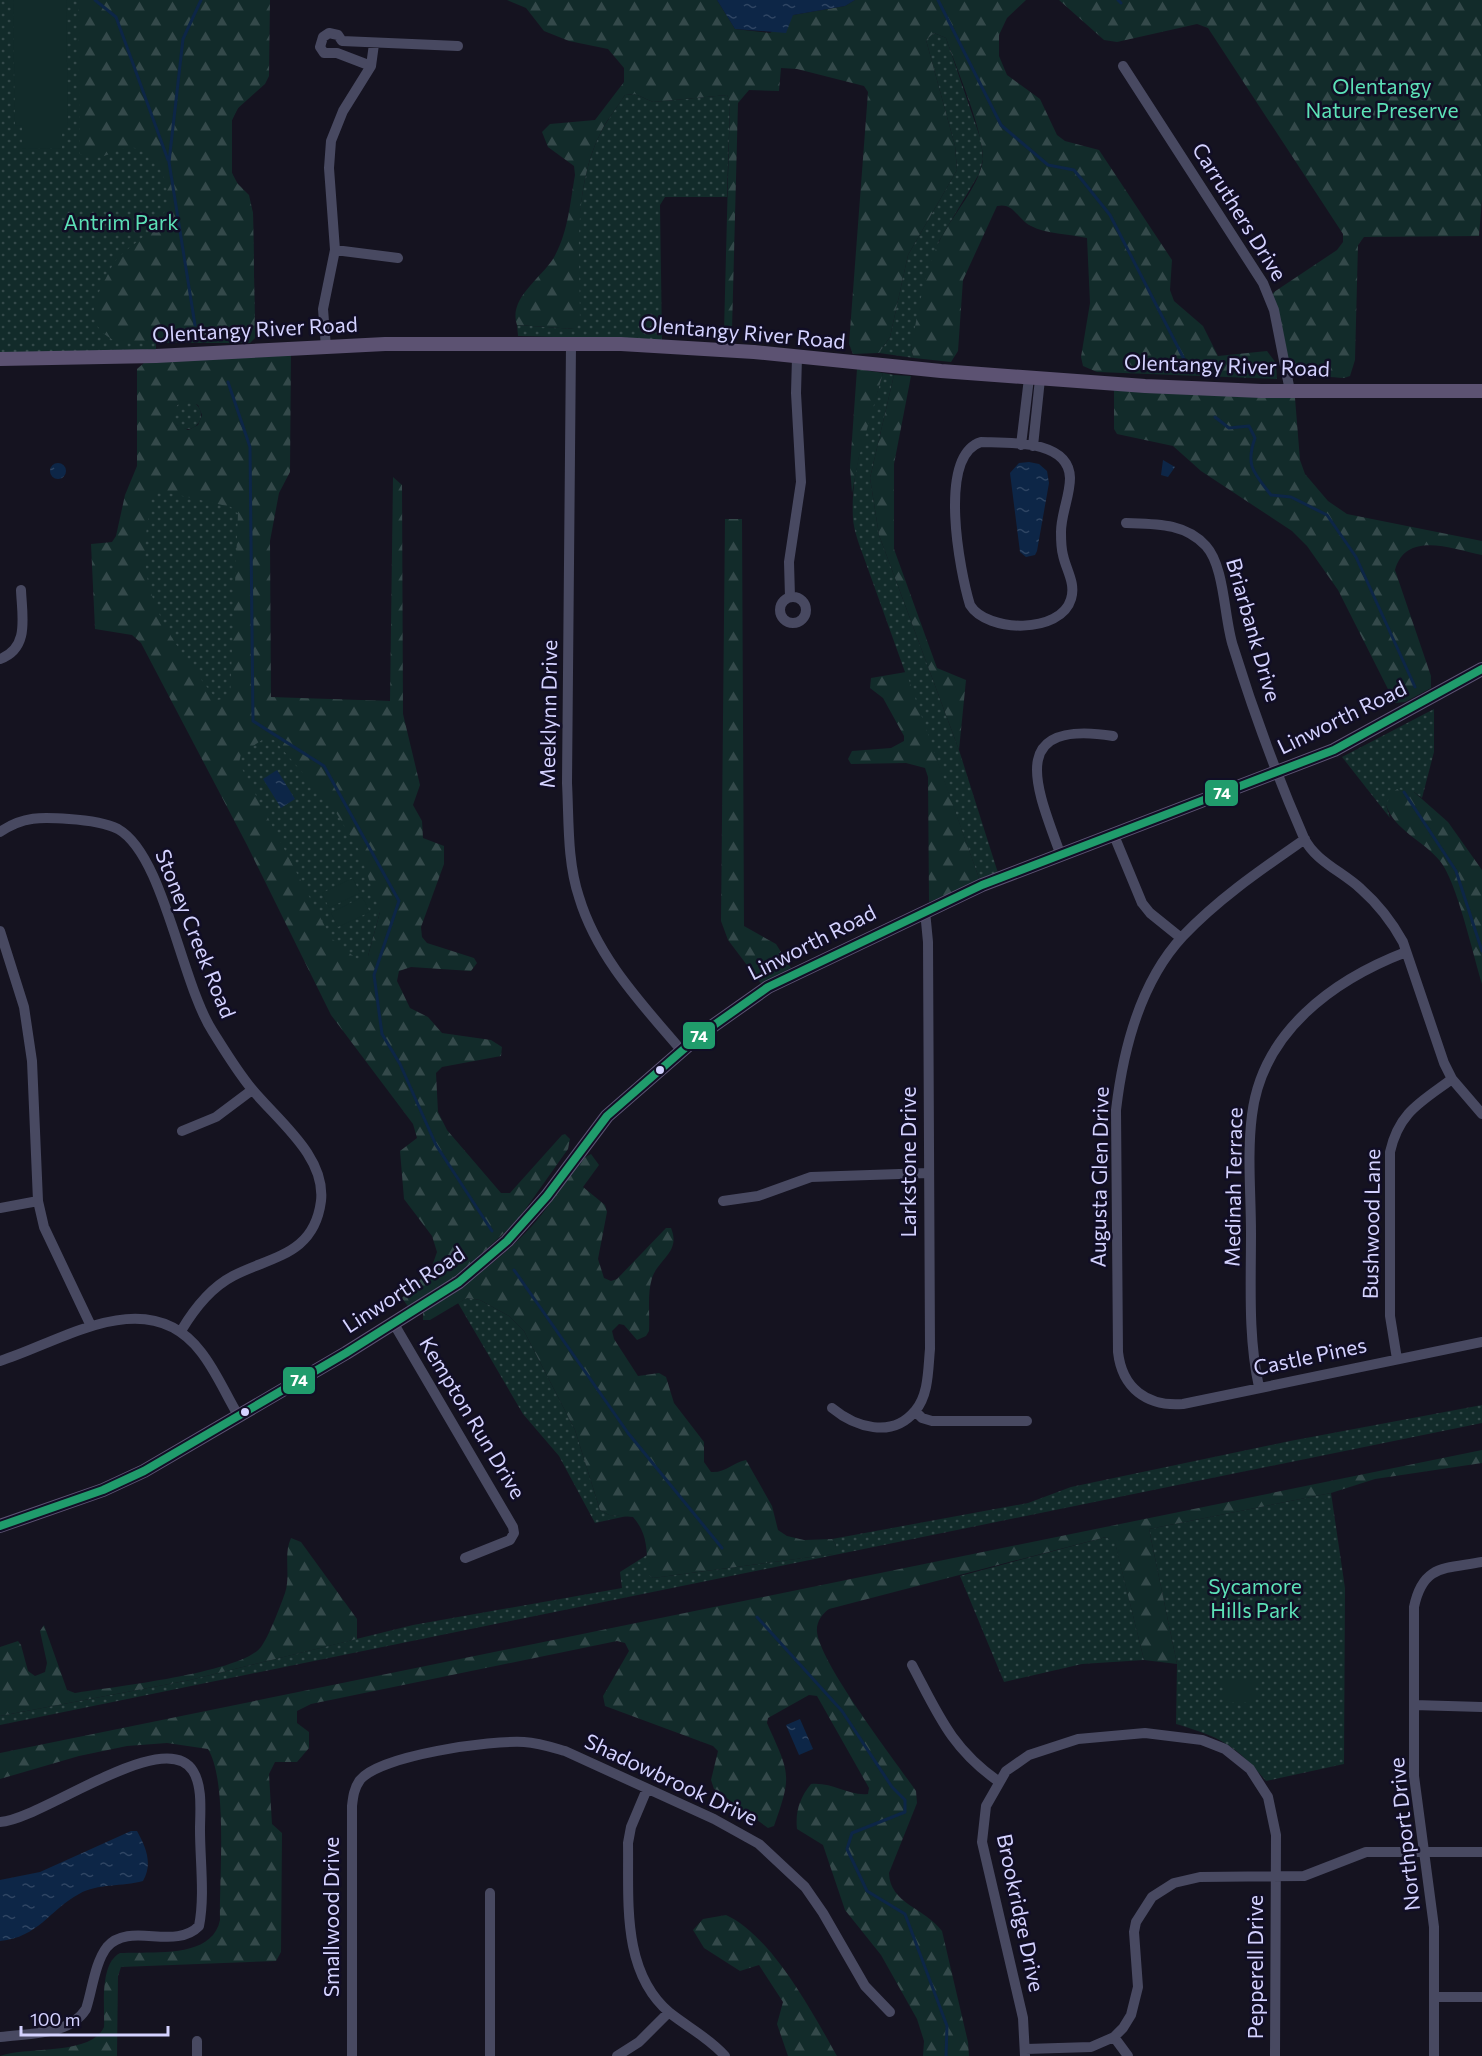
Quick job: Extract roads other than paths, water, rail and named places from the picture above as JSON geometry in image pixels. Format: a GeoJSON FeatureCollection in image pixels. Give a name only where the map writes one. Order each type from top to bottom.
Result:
{"type":"FeatureCollection","features":[{"type":"Feature","properties":{"kind":"main road","name":"Olentangy River Road"},"geometry":{"type":"LineString","coordinates":[[0,359],[156,356],[466,342],[572,344],[719,349],[1035,378],[1290,391],[1482,391]]}},
{"type":"Feature","properties":{"kind":"main road","name":"Linworth Road"},"geometry":{"type":"LineString","coordinates":[[0,1526],[103,1490],[144,1471],[394,1324],[459,1282],[507,1241],[547,1196],[607,1116],[681,1050],[768,987],[925,910],[1060,853],[1334,750],[1480,671]]}},
{"type":"Feature","properties":{"kind":"street"},"geometry":{"type":"LineString","coordinates":[[371,66],[337,53],[324,53],[320,42],[329,33],[338,35],[342,41],[458,46]]}},
{"type":"Feature","properties":{"kind":"street"},"geometry":{"type":"LineString","coordinates":[[326,347],[324,294],[335,250],[329,168],[331,141],[343,111],[371,66],[374,44]]}},
{"type":"Feature","properties":{"kind":"street","name":"Carruthers Drive"},"geometry":{"type":"LineString","coordinates":[[1124,66],[1263,283],[1274,310],[1290,391]]}},
{"type":"Feature","properties":{"kind":"street"},"geometry":{"type":"LineString","coordinates":[[335,250],[398,258]]}},
{"type":"Feature","properties":{"kind":"street","name":"Meeklynn Drive"},"geometry":{"type":"LineString","coordinates":[[572,344],[567,783],[570,852],[578,896],[593,935],[640,1002],[681,1050]]}},
{"type":"Feature","properties":{"kind":"street"},"geometry":{"type":"LineString","coordinates":[[790,597],[789,562],[801,482],[796,393],[797,357]]}},
{"type":"Feature","properties":{"kind":"street"},"geometry":{"type":"LineString","coordinates":[[1021,445],[1035,378]]}},
{"type":"Feature","properties":{"kind":"street"},"geometry":{"type":"LineString","coordinates":[[1033,446],[1035,378]]}},
{"type":"Feature","properties":{"kind":"street"},"geometry":{"type":"LineString","coordinates":[[981,442],[1033,446],[1061,457],[1069,471],[1070,480],[1061,530],[1063,555],[1071,578],[1072,596],[1064,613],[1053,621],[1000,624],[982,619],[975,613],[966,593],[953,517],[961,462],[966,451],[981,442]]}},
{"type":"Feature","properties":{"kind":"street","name":"Briarbank Drive"},"geometry":{"type":"LineString","coordinates":[[1126,523],[1161,524],[1187,530],[1207,548],[1218,572],[1232,645],[1305,839],[1314,853],[1361,888],[1396,929],[1406,952],[1437,1047],[1452,1079],[1482,1114]]}},
{"type":"Feature","properties":{"kind":"street"},"geometry":{"type":"LineString","coordinates":[[0,659],[15,650],[22,636],[21,590]]}},
{"type":"Feature","properties":{"kind":"street"},"geometry":{"type":"LineString","coordinates":[[1060,853],[1039,795],[1038,760],[1042,749],[1048,741],[1066,734],[1089,733],[1113,736]]}},
{"type":"Feature","properties":{"kind":"street","name":"Stoney Creek Road"},"geometry":{"type":"LineString","coordinates":[[0,832],[22,819],[39,817],[86,820],[118,829],[140,848],[153,873],[206,1021],[252,1090],[307,1154],[316,1169],[320,1184],[319,1211],[313,1228],[302,1242],[282,1256],[232,1276],[200,1302],[181,1331]]}},
{"type":"Feature","properties":{"kind":"street"},"geometry":{"type":"LineString","coordinates":[[1113,834],[1142,903],[1150,913],[1181,938]]}},
{"type":"Feature","properties":{"kind":"street","name":"Augusta Glen Drive"},"geometry":{"type":"LineString","coordinates":[[1147,1400],[1132,1388],[1119,1362],[1116,1110],[1126,1050],[1142,1003],[1181,938],[1230,892],[1305,839]]}},
{"type":"Feature","properties":{"kind":"street","name":"Larkstone Drive"},"geometry":{"type":"LineString","coordinates":[[915,1412],[927,1381],[930,1349],[928,942],[925,910]]}},
{"type":"Feature","properties":{"kind":"street"},"geometry":{"type":"LineString","coordinates":[[0,931],[26,1018],[32,1061],[38,1201],[44,1227],[91,1326]]}},
{"type":"Feature","properties":{"kind":"street","name":"Medinah Terrace"},"geometry":{"type":"LineString","coordinates":[[1259,1387],[1252,1352],[1251,1276],[1251,1140],[1256,1090],[1277,1044],[1295,1021],[1374,964],[1406,952]]}},
{"type":"Feature","properties":{"kind":"street","name":"Bushwood Lane"},"geometry":{"type":"LineString","coordinates":[[1397,1359],[1390,1317],[1390,1152],[1395,1131],[1407,1112],[1452,1079]]}},
{"type":"Feature","properties":{"kind":"street"},"geometry":{"type":"LineString","coordinates":[[182,1131],[216,1117],[252,1090]]}},
{"type":"Feature","properties":{"kind":"street"},"geometry":{"type":"LineString","coordinates":[[723,1201],[758,1196],[811,1177],[929,1173]]}},
{"type":"Feature","properties":{"kind":"street"},"geometry":{"type":"LineString","coordinates":[[0,1208],[38,1201]]}},
{"type":"Feature","properties":{"kind":"street"},"geometry":{"type":"LineString","coordinates":[[0,1361],[104,1321],[152,1319],[181,1331],[201,1351],[238,1415]]}},
{"type":"Feature","properties":{"kind":"street","name":"Kempton Run Drive"},"geometry":{"type":"LineString","coordinates":[[394,1324],[504,1510],[514,1533],[510,1540],[465,1558]]}},
{"type":"Feature","properties":{"kind":"street","name":"Castle Pines"},"geometry":{"type":"LineString","coordinates":[[1147,1400],[1165,1405],[1183,1404],[1482,1342]]}},
{"type":"Feature","properties":{"kind":"street"},"geometry":{"type":"LineString","coordinates":[[832,1408],[848,1422],[879,1428],[903,1420],[915,1412],[922,1418],[932,1421],[1027,1421]]}},
{"type":"Feature","properties":{"kind":"street","name":"Northport Drive"},"geometry":{"type":"LineString","coordinates":[[1434,2056],[1434,1927],[1414,1776],[1414,1607],[1419,1586],[1425,1578],[1444,1569],[1482,1562]]}},
{"type":"Feature","properties":{"kind":"street"},"geometry":{"type":"LineString","coordinates":[[912,1665],[940,1719],[957,1745],[968,1758],[998,1781]]}},
{"type":"Feature","properties":{"kind":"street"},"geometry":{"type":"LineString","coordinates":[[1414,1705],[1482,1707]]}},
{"type":"Feature","properties":{"kind":"street","name":"Pepperell Drive"},"geometry":{"type":"LineString","coordinates":[[998,1781],[1016,1762],[1029,1755],[1078,1739],[1145,1733],[1185,1737],[1213,1743],[1234,1754],[1250,1768],[1268,1797],[1276,1835],[1275,2056]]}},
{"type":"Feature","properties":{"kind":"street","name":"Shadowbrook Drive"},"geometry":{"type":"LineString","coordinates":[[360,1780],[373,1769],[388,1762],[479,1744],[522,1742],[543,1744],[565,1751],[714,1819],[759,1844],[791,1870],[823,1913],[865,1986],[890,2012]]}},
{"type":"Feature","properties":{"kind":"street"},"geometry":{"type":"LineString","coordinates":[[0,1822],[30,1814],[132,1764],[165,1760],[186,1763],[195,1773],[200,1797],[199,1926],[194,1931],[181,1935],[127,1937],[115,1940],[106,1949],[81,2018],[72,2025],[60,2029],[0,2037]]}},
{"type":"Feature","properties":{"kind":"street","name":"Smallwood Drive"},"geometry":{"type":"LineString","coordinates":[[352,2056],[352,1806],[354,1793],[360,1780]]}},
{"type":"Feature","properties":{"kind":"street","name":"Brookridge Drive"},"geometry":{"type":"LineString","coordinates":[[998,1781],[983,1817],[982,1842],[1023,2018],[1026,2052]]}},
{"type":"Feature","properties":{"kind":"street"},"geometry":{"type":"LineString","coordinates":[[648,1790],[631,1827],[628,1843],[635,1959],[643,1978],[669,2012],[712,2042],[725,2056]]}},
{"type":"Feature","properties":{"kind":"street"},"geometry":{"type":"LineString","coordinates":[[1026,2052],[1091,2047],[1114,2037],[1127,2021],[1136,2002],[1138,1972],[1134,1932],[1141,1911],[1162,1889],[1186,1879],[1275,1878],[1313,1874],[1366,1852],[1482,1852]]}},
{"type":"Feature","properties":{"kind":"street"},"geometry":{"type":"LineString","coordinates":[[489,1893],[490,2056]]}},
{"type":"Feature","properties":{"kind":"street"},"geometry":{"type":"LineString","coordinates":[[1434,1997],[1482,1997]]}},
{"type":"Feature","properties":{"kind":"street"},"geometry":{"type":"LineString","coordinates":[[617,2056],[639,2042],[669,2012]]}},
{"type":"Feature","properties":{"kind":"street"},"geometry":{"type":"LineString","coordinates":[[1114,2037],[1128,2056]]}},
{"type":"Feature","properties":{"kind":"street"},"geometry":{"type":"LineString","coordinates":[[197,2041],[197,2056]]}},
{"type":"Feature","properties":{"kind":"water"},"geometry":{"type":"Polygon","coordinates":[[[717,0],[855,0],[845,6],[793,15],[786,33],[735,29],[717,0]]]}},
{"type":"Feature","properties":{"kind":"water"},"geometry":{"type":"Polygon","coordinates":[[[1163,460],[1175,467],[1168,477],[1161,475],[1163,460]]]}},
{"type":"Feature","properties":{"kind":"water"},"geometry":{"type":"Polygon","coordinates":[[[58,463],[64,465],[66,471],[64,477],[58,479],[52,477],[50,471],[52,465],[58,463]]]}},
{"type":"Feature","properties":{"kind":"water"},"geometry":{"type":"Polygon","coordinates":[[[1019,463],[1039,464],[1047,471],[1049,483],[1037,551],[1035,555],[1026,557],[1020,552],[1010,473],[1019,463]]]}},
{"type":"Feature","properties":{"kind":"water"},"geometry":{"type":"Polygon","coordinates":[[[277,770],[295,799],[281,808],[263,779],[277,770]]]}},
{"type":"Feature","properties":{"kind":"water"},"geometry":{"type":"Polygon","coordinates":[[[800,1719],[813,1749],[799,1755],[786,1725],[800,1719]]]}},
{"type":"Feature","properties":{"kind":"water"},"geometry":{"type":"Polygon","coordinates":[[[131,1831],[137,1831],[147,1856],[148,1868],[143,1881],[86,1891],[68,1901],[34,1929],[13,1939],[0,1941],[0,1880],[40,1872],[131,1831]]]}},
{"type":"Feature","properties":{"kind":"waterway"},"geometry":{"type":"LineString","coordinates":[[95,0],[116,17],[168,160]]}},
{"type":"Feature","properties":{"kind":"waterway"},"geometry":{"type":"LineString","coordinates":[[195,325],[169,162],[183,39],[201,0]]}},
{"type":"Feature","properties":{"kind":"waterway"},"geometry":{"type":"LineString","coordinates":[[938,0],[1001,125],[1048,165],[1074,170],[1110,215],[1185,361]]}},
{"type":"Feature","properties":{"kind":"waterway"},"geometry":{"type":"LineString","coordinates":[[1118,0],[1121,3]]}},
{"type":"Feature","properties":{"kind":"waterway"},"geometry":{"type":"LineString","coordinates":[[228,382],[250,447],[253,721],[324,766],[399,901],[374,975],[382,1034],[400,1064],[436,1145],[492,1231]]}},
{"type":"Feature","properties":{"kind":"waterway"},"geometry":{"type":"LineString","coordinates":[[1215,417],[1229,428],[1249,426],[1255,438],[1251,463],[1256,475],[1271,495],[1291,497],[1327,515],[1356,557],[1415,687]]}},
{"type":"Feature","properties":{"kind":"waterway"},"geometry":{"type":"LineString","coordinates":[[1404,792],[1456,871],[1482,951]]}},
{"type":"Feature","properties":{"kind":"waterway"},"geometry":{"type":"LineString","coordinates":[[514,1270],[628,1433],[722,1548]]}},
{"type":"Feature","properties":{"kind":"waterway"},"geometry":{"type":"LineString","coordinates":[[757,1617],[842,1711],[892,1787],[905,1800],[905,1812],[852,1833],[847,1849],[867,1891],[905,1914],[947,2026],[946,2056]]}},
{"type":"Feature","properties":{"kind":"park label","name":"Olentangy Nature Preserve"},"geometry":{"type":"Point","coordinates":[1382,99]}},
{"type":"Feature","properties":{"kind":"park label","name":"Antrim Park"},"geometry":{"type":"Point","coordinates":[121,223]}},
{"type":"Feature","properties":{"kind":"park label","name":"Sycamore Hills Park"},"geometry":{"type":"Point","coordinates":[1255,1599]}}]}
